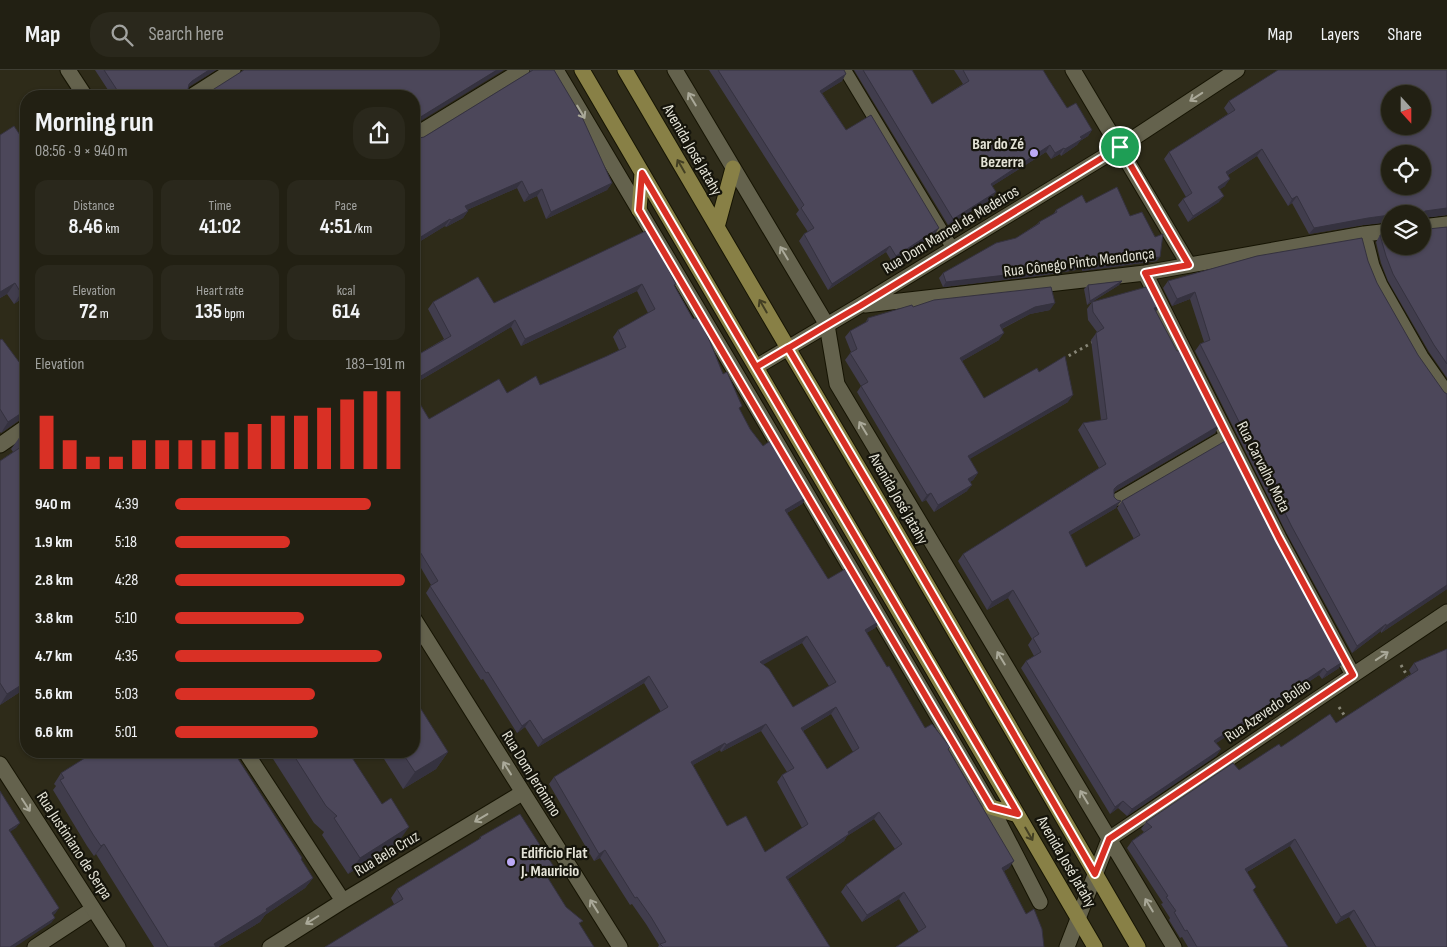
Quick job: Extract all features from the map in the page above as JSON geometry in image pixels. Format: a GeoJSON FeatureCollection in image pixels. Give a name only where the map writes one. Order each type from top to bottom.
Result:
{"type":"FeatureCollection","features":[{"type":"Feature","properties":{"kind":"main road","name":"Avenida José Jatahy"},"geometry":{"type":"LineString","coordinates":[[582,70],[1094,947]]}},
{"type":"Feature","properties":{"kind":"main road","name":"Avenida José Jatahy"},"geometry":{"type":"LineString","coordinates":[[626,70],[1138,947]]}},
{"type":"Feature","properties":{"kind":"main road"},"geometry":{"type":"LineString","coordinates":[[717,227],[733,168]]}},
{"type":"Feature","properties":{"kind":"main road"},"geometry":{"type":"LineString","coordinates":[[639,210],[642,173]]}},
{"type":"Feature","properties":{"kind":"main road"},"geometry":{"type":"LineString","coordinates":[[991,807],[1018,814]]}},
{"type":"Feature","properties":{"kind":"street"},"geometry":{"type":"LineString","coordinates":[[68,70],[81,90]]}},
{"type":"Feature","properties":{"kind":"street"},"geometry":{"type":"LineString","coordinates":[[201,90],[233,70]]}},
{"type":"Feature","properties":{"kind":"street"},"geometry":{"type":"LineString","coordinates":[[420,132],[522,70]]}},
{"type":"Feature","properties":{"kind":"street"},"geometry":{"type":"LineString","coordinates":[[556,70],[991,807],[1040,902]]}},
{"type":"Feature","properties":{"kind":"street","name":"Avenida José Jatahy"},"geometry":{"type":"LineString","coordinates":[[674,70],[827,325],[837,384],[1174,947]]}},
{"type":"Feature","properties":{"kind":"street"},"geometry":{"type":"LineString","coordinates":[[1073,70],[1189,265]]}},
{"type":"Feature","properties":{"kind":"street","name":"Rua Dom Manoel de Medeiros"},"geometry":{"type":"LineString","coordinates":[[756,367],[860,306],[1120,147],[1237,70]]}},
{"type":"Feature","properties":{"kind":"street"},"geometry":{"type":"LineString","coordinates":[[1431,226],[1447,224]]}},
{"type":"Feature","properties":{"kind":"street","name":"Rua Cônego Pinto Mendonça"},"geometry":{"type":"LineString","coordinates":[[860,306],[1145,273],[1381,232]]}},
{"type":"Feature","properties":{"kind":"street"},"geometry":{"type":"LineString","coordinates":[[1364,234],[1372,266],[1380,284],[1421,358],[1447,394]]}},
{"type":"Feature","properties":{"kind":"street","name":"Rua Carvalho Mota"},"geometry":{"type":"LineString","coordinates":[[1145,273],[1279,538],[1353,675]]}},
{"type":"Feature","properties":{"kind":"street"},"geometry":{"type":"LineString","coordinates":[[0,445],[20,431]]}},
{"type":"Feature","properties":{"kind":"street","name":"Rua Azevedo Bolão"},"geometry":{"type":"LineString","coordinates":[[1109,839],[1447,612]]}},
{"type":"Feature","properties":{"kind":"street","name":"Rua Dom Jerônimo"},"geometry":{"type":"LineString","coordinates":[[420,629],[620,947]]}},
{"type":"Feature","properties":{"kind":"street"},"geometry":{"type":"LineString","coordinates":[[250,758],[343,901]]}},
{"type":"Feature","properties":{"kind":"street","name":"Rua Justiniano de Serpa"},"geometry":{"type":"LineString","coordinates":[[0,764],[118,947]]}},
{"type":"Feature","properties":{"kind":"street","name":"Rua Bela Cruz"},"geometry":{"type":"LineString","coordinates":[[270,947],[522,793]]}},
{"type":"Feature","properties":{"kind":"street"},"geometry":{"type":"LineString","coordinates":[[1067,947],[1109,839]]}},
{"type":"Feature","properties":{"kind":"street"},"geometry":{"type":"LineString","coordinates":[[35,947],[93,909]]}},
{"type":"Feature","properties":{"kind":"lane"},"geometry":{"type":"LineString","coordinates":[[845,70],[953,249]]}},
{"type":"Feature","properties":{"kind":"lane"},"geometry":{"type":"LineString","coordinates":[[1116,500],[1227,435]]}},
{"type":"Feature","properties":{"kind":"path"},"geometry":{"type":"LineString","coordinates":[[1058,362],[1099,339]]}},
{"type":"Feature","properties":{"kind":"path"},"geometry":{"type":"LineString","coordinates":[[1391,650],[1410,680]]}},
{"type":"Feature","properties":{"kind":"path"},"geometry":{"type":"LineString","coordinates":[[1328,692],[1352,728]]}},
{"type":"Feature","properties":{"kind":"building"},"geometry":{"type":"Polygon","coordinates":[[[104,70],[209,70],[192,81],[189,84],[188,90],[117,90],[104,70]]]}},
{"type":"Feature","properties":{"kind":"building"},"geometry":{"type":"Polygon","coordinates":[[[244,70],[497,70],[420,117],[420,90],[212,90],[244,70]]]}},
{"type":"Feature","properties":{"kind":"building"},"geometry":{"type":"Polygon","coordinates":[[[533,70],[554,70],[582,117],[612,183],[551,212],[542,189],[529,195],[522,181],[465,206],[468,211],[450,219],[420,237],[420,138],[533,70]]]}},
{"type":"Feature","properties":{"kind":"building"},"geometry":{"type":"Polygon","coordinates":[[[718,70],[844,70],[846,74],[820,91],[846,130],[871,115],[939,228],[896,256],[890,246],[832,284],[804,234],[814,228],[801,208],[804,205],[718,70]]]}},
{"type":"Feature","properties":{"kind":"building"},"geometry":{"type":"Polygon","coordinates":[[[863,70],[912,70],[932,104],[969,81],[963,70],[1043,70],[1067,108],[1076,103],[1092,130],[1080,137],[1082,139],[1055,153],[1050,145],[991,184],[996,192],[953,219],[863,70]]]}},
{"type":"Feature","properties":{"kind":"building"},"geometry":{"type":"Polygon","coordinates":[[[1278,70],[1447,70],[1447,208],[1431,210],[1431,205],[1381,205],[1381,216],[1314,228],[1297,196],[1292,199],[1262,149],[1226,172],[1230,179],[1218,187],[1224,196],[1193,216],[1183,199],[1192,193],[1169,152],[1235,110],[1229,101],[1278,70]]]}},
{"type":"Feature","properties":{"kind":"building"},"geometry":{"type":"Polygon","coordinates":[[[14,126],[20,135],[20,291],[15,283],[0,292],[0,135],[14,126]]]}},
{"type":"Feature","properties":{"kind":"building"},"geometry":{"type":"Polygon","coordinates":[[[1117,187],[1130,216],[1142,212],[1155,237],[1163,234],[1160,257],[1085,266],[1085,264],[946,282],[943,273],[996,243],[1016,238],[1057,212],[1056,210],[1082,195],[1086,203],[1117,187]]]}},
{"type":"Feature","properties":{"kind":"building"},"geometry":{"type":"Polygon","coordinates":[[[1447,227],[1447,364],[1393,274],[1386,255],[1431,255],[1431,229],[1447,227]]]}},
{"type":"Feature","properties":{"kind":"building"},"geometry":{"type":"Polygon","coordinates":[[[648,230],[676,284],[674,285],[693,319],[699,317],[723,374],[727,372],[742,406],[739,408],[750,429],[763,446],[770,441],[788,470],[791,469],[807,497],[785,510],[828,579],[847,568],[859,585],[880,621],[865,630],[887,667],[889,666],[925,728],[932,724],[950,747],[948,749],[1014,861],[1002,868],[1026,914],[1034,909],[1042,929],[1044,947],[896,947],[926,927],[904,892],[867,915],[846,885],[902,844],[879,812],[786,877],[830,947],[663,947],[660,944],[666,942],[651,917],[637,897],[635,898],[605,850],[599,854],[554,777],[668,707],[649,676],[543,740],[530,720],[522,726],[488,672],[486,673],[430,586],[438,581],[420,552],[420,404],[429,419],[499,379],[507,393],[536,376],[540,385],[626,347],[618,330],[655,309],[642,284],[525,339],[515,320],[420,376],[420,354],[451,336],[433,302],[478,277],[494,303],[648,230]],[[807,636],[760,662],[769,669],[793,707],[836,682],[807,636]],[[836,707],[801,728],[827,769],[859,748],[836,707]],[[766,724],[726,745],[725,743],[691,762],[727,826],[746,816],[765,852],[808,824],[782,775],[794,768],[766,724]]]}},
{"type":"Feature","properties":{"kind":"building"},"geometry":{"type":"Polygon","coordinates":[[[1362,238],[1368,261],[1377,283],[1418,355],[1447,394],[1447,585],[1386,626],[1386,624],[1357,646],[1292,527],[1200,344],[1210,340],[1195,292],[1177,299],[1168,281],[1257,256],[1362,238]]]}},
{"type":"Feature","properties":{"kind":"building"},"geometry":{"type":"Polygon","coordinates":[[[1122,281],[1090,301],[1088,285],[1122,281]]]}},
{"type":"Feature","properties":{"kind":"building"},"geometry":{"type":"Polygon","coordinates":[[[1150,286],[1160,306],[1154,308],[1177,351],[1182,350],[1220,425],[1117,486],[1114,489],[1114,497],[1121,501],[1069,532],[1086,567],[1140,535],[1122,501],[1227,440],[1344,661],[1327,672],[1324,668],[1214,741],[1221,749],[1132,809],[1123,801],[1115,807],[1026,661],[1041,652],[1033,638],[1039,634],[1013,590],[992,602],[963,554],[1106,464],[1083,423],[1107,419],[1096,333],[1104,328],[1093,312],[1092,302],[1150,286]]]}},
{"type":"Feature","properties":{"kind":"building"},"geometry":{"type":"Polygon","coordinates":[[[1051,287],[1055,303],[1035,307],[1000,325],[1004,333],[960,358],[984,398],[1037,368],[1039,372],[1065,356],[1073,395],[968,456],[978,473],[968,479],[972,485],[938,505],[931,493],[927,495],[861,386],[868,382],[850,353],[857,349],[850,331],[868,321],[868,318],[934,300],[1051,287]]]}},
{"type":"Feature","properties":{"kind":"building"},"geometry":{"type":"Polygon","coordinates":[[[2,339],[20,361],[20,414],[8,422],[0,409],[0,340],[2,339]]]}},
{"type":"Feature","properties":{"kind":"building"},"geometry":{"type":"Polygon","coordinates":[[[20,448],[20,686],[7,694],[0,683],[0,461],[20,448]]]}},
{"type":"Feature","properties":{"kind":"building"},"geometry":{"type":"Polygon","coordinates":[[[1447,649],[1447,947],[1376,947],[1354,910],[1341,917],[1295,839],[1245,869],[1256,887],[1253,890],[1288,947],[1197,947],[1174,912],[1176,911],[1166,897],[1168,896],[1132,841],[1152,827],[1146,822],[1233,763],[1239,770],[1279,744],[1281,747],[1330,714],[1336,723],[1418,670],[1414,663],[1447,649]]]}},
{"type":"Feature","properties":{"kind":"building"},"geometry":{"type":"Polygon","coordinates":[[[420,708],[448,752],[415,772],[406,758],[420,758],[420,708]]]}},
{"type":"Feature","properties":{"kind":"building"},"geometry":{"type":"Polygon","coordinates":[[[85,758],[238,758],[313,878],[266,909],[267,911],[214,944],[216,947],[168,947],[104,844],[101,846],[94,836],[60,780],[64,778],[61,773],[85,758]]]}},
{"type":"Feature","properties":{"kind":"building"},"geometry":{"type":"Polygon","coordinates":[[[295,758],[352,758],[382,804],[391,798],[409,827],[360,858],[334,818],[337,816],[326,806],[295,758]]]}},
{"type":"Feature","properties":{"kind":"building"},"geometry":{"type":"Polygon","coordinates":[[[0,791],[20,823],[9,830],[59,908],[52,913],[55,918],[10,947],[0,947],[0,791]]]}},
{"type":"Feature","properties":{"kind":"building"},"geometry":{"type":"Polygon","coordinates":[[[520,814],[554,867],[546,875],[566,907],[583,921],[579,923],[594,947],[325,947],[403,899],[397,889],[520,814]]]}},
{"type":"Feature","properties":{"kind":"place","name":"Bar do Zé Bezerra"},"geometry":{"type":"Point","coordinates":[1034,153]}},
{"type":"Feature","properties":{"kind":"place","name":"Edifício Flat J. Mauricio"},"geometry":{"type":"Point","coordinates":[511,862]}},
{"type":"Feature","properties":{"kind":"route"},"geometry":{"type":"LineString","coordinates":[[1120,147],[860,306],[827,325],[788,348],[756,367],[642,173],[639,210],[991,807],[1018,814],[756,367],[788,348],[1095,874],[1109,839],[1353,675],[1279,538],[1145,273],[1189,265],[1120,147]]}}]}
